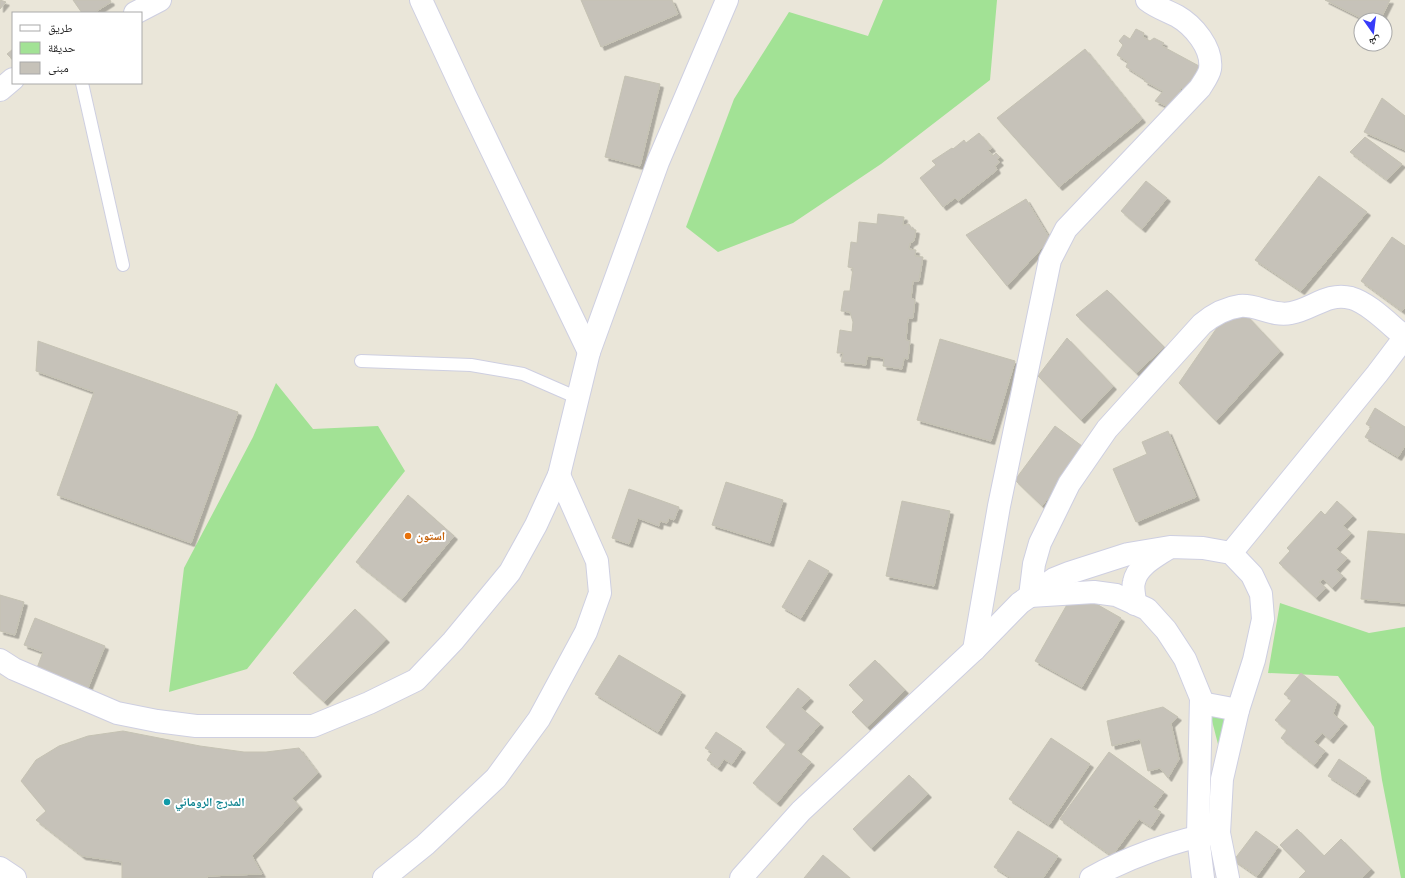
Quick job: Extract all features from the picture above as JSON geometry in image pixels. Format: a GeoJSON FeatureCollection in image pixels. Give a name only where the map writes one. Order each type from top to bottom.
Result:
{"type":"FeatureCollection","features":[{"type":"Feature","properties":{"kind":"street"},"geometry":{"type":"LineString","coordinates":[[137,12],[160,0]]}},
{"type":"Feature","properties":{"kind":"street"},"geometry":{"type":"LineString","coordinates":[[421,0],[589,352]]}},
{"type":"Feature","properties":{"kind":"street"},"geometry":{"type":"LineString","coordinates":[[0,660],[14,669],[118,713],[157,721],[196,726],[313,726],[369,703],[416,680],[452,641],[510,572],[536,525],[559,475],[589,352],[658,162],[727,0]]}},
{"type":"Feature","properties":{"kind":"street"},"geometry":{"type":"LineString","coordinates":[[974,650],[999,506],[1050,260],[1066,229],[1200,88],[1210,69],[1206,48],[1200,35],[1192,26],[1179,17],[1147,0]]}},
{"type":"Feature","properties":{"kind":"street"},"geometry":{"type":"LineString","coordinates":[[0,90],[12,80]]}},
{"type":"Feature","properties":{"kind":"street"},"geometry":{"type":"LineString","coordinates":[[1030,596],[1034,564],[1040,543],[1069,484],[1107,429],[1192,335],[1217,313],[1241,306],[1275,314],[1288,314],[1302,311],[1337,296],[1360,301],[1405,337],[1377,374],[1231,553]]}},
{"type":"Feature","properties":{"kind":"street"},"geometry":{"type":"LineString","coordinates":[[384,878],[425,844],[496,778],[539,719],[586,632],[600,593],[597,561],[559,475]]}},
{"type":"Feature","properties":{"kind":"street"},"geometry":{"type":"LineString","coordinates":[[741,878],[801,811],[974,650],[1020,603],[1054,579],[1092,564],[1128,554],[1170,547],[1203,548],[1231,553],[1252,575],[1261,594],[1263,619],[1254,660],[1238,710],[1208,834],[1202,878]]}},
{"type":"Feature","properties":{"kind":"street"},"geometry":{"type":"LineString","coordinates":[[1136,604],[1134,582],[1139,572],[1148,562],[1170,547]]}},
{"type":"Feature","properties":{"kind":"street"},"geometry":{"type":"LineString","coordinates":[[1030,596],[1094,592],[1116,595],[1147,609],[1166,630],[1185,659],[1201,698],[1208,834],[1228,878]]}},
{"type":"Feature","properties":{"kind":"street"},"geometry":{"type":"LineString","coordinates":[[1201,703],[1238,710]]}},
{"type":"Feature","properties":{"kind":"street"},"geometry":{"type":"LineString","coordinates":[[1091,878],[1141,855],[1208,834]]}},
{"type":"Feature","properties":{"kind":"street"},"geometry":{"type":"LineString","coordinates":[[0,868],[14,878]]}},
{"type":"Feature","properties":{"kind":"lane"},"geometry":{"type":"LineString","coordinates":[[82,84],[123,266]]}},
{"type":"Feature","properties":{"kind":"lane"},"geometry":{"type":"LineString","coordinates":[[361,361],[472,365],[523,374],[578,398]]}},
{"type":"Feature","properties":{"kind":"green space"},"geometry":{"type":"Polygon","coordinates":[[[883,0],[997,0],[990,80],[881,164],[793,223],[718,252],[686,227],[734,99],[789,12],[868,36],[883,0]]]}},
{"type":"Feature","properties":{"kind":"green space"},"geometry":{"type":"Polygon","coordinates":[[[276,383],[313,429],[378,426],[405,471],[247,669],[169,692],[184,568],[253,437],[276,383]]]}},
{"type":"Feature","properties":{"kind":"green space"},"geometry":{"type":"Polygon","coordinates":[[[1280,603],[1369,633],[1405,627],[1405,878],[1401,878],[1382,780],[1374,727],[1338,676],[1268,673],[1280,603]]]}},
{"type":"Feature","properties":{"kind":"green space"},"geometry":{"type":"Polygon","coordinates":[[[1210,713],[1230,717],[1220,752],[1210,713]]]}},
{"type":"Feature","properties":{"kind":"building"},"geometry":{"type":"Polygon","coordinates":[[[0,0],[6,2],[0,9],[0,0]]]}},
{"type":"Feature","properties":{"kind":"building"},"geometry":{"type":"Polygon","coordinates":[[[73,0],[110,0],[111,2],[96,12],[81,12],[73,0]]]}},
{"type":"Feature","properties":{"kind":"building"},"geometry":{"type":"Polygon","coordinates":[[[581,0],[672,0],[678,14],[601,47],[581,0]]]}},
{"type":"Feature","properties":{"kind":"building"},"geometry":{"type":"Polygon","coordinates":[[[1325,0],[1390,0],[1384,12],[1353,12],[1353,14],[1325,0]]]}},
{"type":"Feature","properties":{"kind":"building"},"geometry":{"type":"Polygon","coordinates":[[[1136,29],[1144,33],[1143,37],[1150,41],[1154,38],[1164,43],[1162,46],[1199,66],[1192,79],[1196,81],[1189,92],[1181,88],[1179,92],[1183,94],[1171,108],[1155,101],[1163,91],[1144,81],[1145,79],[1126,67],[1128,62],[1117,55],[1123,45],[1119,41],[1124,35],[1130,39],[1136,29]]]}},
{"type":"Feature","properties":{"kind":"building"},"geometry":{"type":"Polygon","coordinates":[[[1085,49],[1142,119],[1059,187],[997,118],[1085,49]]]}},
{"type":"Feature","properties":{"kind":"building"},"geometry":{"type":"Polygon","coordinates":[[[12,50],[12,59],[7,54],[12,50]]]}},
{"type":"Feature","properties":{"kind":"building"},"geometry":{"type":"Polygon","coordinates":[[[625,76],[660,84],[640,166],[605,157],[625,76]]]}},
{"type":"Feature","properties":{"kind":"building"},"geometry":{"type":"Polygon","coordinates":[[[1382,98],[1405,116],[1405,150],[1364,132],[1382,98]]]}},
{"type":"Feature","properties":{"kind":"building"},"geometry":{"type":"Polygon","coordinates":[[[979,133],[992,148],[988,150],[993,156],[996,153],[1000,157],[997,159],[1000,162],[995,166],[997,170],[958,201],[955,198],[943,207],[920,178],[936,165],[932,161],[952,148],[953,149],[964,140],[966,143],[979,133]]]}},
{"type":"Feature","properties":{"kind":"building"},"geometry":{"type":"Polygon","coordinates":[[[1365,137],[1402,164],[1387,180],[1350,152],[1365,137]]]}},
{"type":"Feature","properties":{"kind":"building"},"geometry":{"type":"Polygon","coordinates":[[[1319,176],[1367,212],[1301,291],[1255,260],[1319,176]]]}},
{"type":"Feature","properties":{"kind":"building"},"geometry":{"type":"Polygon","coordinates":[[[1146,181],[1167,198],[1142,229],[1121,211],[1146,181]]]}},
{"type":"Feature","properties":{"kind":"building"},"geometry":{"type":"Polygon","coordinates":[[[1026,199],[1050,239],[1007,286],[966,235],[1026,199]]]}},
{"type":"Feature","properties":{"kind":"building"},"geometry":{"type":"Polygon","coordinates":[[[878,214],[904,217],[903,225],[909,224],[911,229],[916,230],[914,241],[910,243],[909,249],[916,250],[915,256],[923,257],[919,281],[913,281],[911,298],[915,300],[913,318],[908,318],[906,340],[910,341],[908,359],[904,358],[902,369],[883,366],[884,358],[867,356],[866,365],[841,362],[843,353],[837,353],[840,330],[852,332],[853,322],[850,312],[841,311],[844,291],[850,291],[853,268],[848,267],[851,242],[857,243],[859,222],[877,224],[878,214]]]}},
{"type":"Feature","properties":{"kind":"building"},"geometry":{"type":"Polygon","coordinates":[[[1392,237],[1405,246],[1405,307],[1402,311],[1361,281],[1392,237]]]}},
{"type":"Feature","properties":{"kind":"building"},"geometry":{"type":"Polygon","coordinates":[[[1107,290],[1164,347],[1136,373],[1076,315],[1107,290]]]}},
{"type":"Feature","properties":{"kind":"building"},"geometry":{"type":"Polygon","coordinates":[[[1245,314],[1280,351],[1216,421],[1179,383],[1223,319],[1245,314]]]}},
{"type":"Feature","properties":{"kind":"building"},"geometry":{"type":"Polygon","coordinates":[[[1067,338],[1113,386],[1081,420],[1038,376],[1067,338]]]}},
{"type":"Feature","properties":{"kind":"building"},"geometry":{"type":"Polygon","coordinates":[[[940,339],[1015,361],[991,441],[917,420],[940,339]]]}},
{"type":"Feature","properties":{"kind":"building"},"geometry":{"type":"Polygon","coordinates":[[[38,341],[238,412],[191,543],[57,495],[94,392],[36,371],[38,341]]]}},
{"type":"Feature","properties":{"kind":"building"},"geometry":{"type":"Polygon","coordinates":[[[1375,408],[1405,427],[1405,446],[1398,457],[1365,437],[1371,427],[1366,424],[1375,408]]]}},
{"type":"Feature","properties":{"kind":"building"},"geometry":{"type":"Polygon","coordinates":[[[1055,426],[1086,449],[1042,506],[1015,480],[1055,426]]]}},
{"type":"Feature","properties":{"kind":"building"},"geometry":{"type":"Polygon","coordinates":[[[1168,431],[1196,497],[1136,522],[1113,469],[1147,454],[1142,442],[1168,431]]]}},
{"type":"Feature","properties":{"kind":"building"},"geometry":{"type":"Polygon","coordinates":[[[726,482],[783,500],[770,543],[712,525],[726,482]]]}},
{"type":"Feature","properties":{"kind":"building"},"geometry":{"type":"Polygon","coordinates":[[[629,489],[679,507],[674,520],[669,518],[667,523],[660,521],[659,526],[638,518],[629,544],[612,538],[629,489]]]}},
{"type":"Feature","properties":{"kind":"building"},"geometry":{"type":"Polygon","coordinates":[[[408,495],[454,536],[402,599],[356,562],[408,495]]]}},
{"type":"Feature","properties":{"kind":"building"},"geometry":{"type":"Polygon","coordinates":[[[902,501],[950,511],[934,586],[886,576],[902,501]]]}},
{"type":"Feature","properties":{"kind":"building"},"geometry":{"type":"Polygon","coordinates":[[[1337,501],[1353,516],[1343,526],[1351,533],[1336,549],[1347,558],[1336,570],[1343,576],[1332,588],[1323,579],[1319,582],[1326,588],[1316,598],[1279,563],[1290,551],[1287,548],[1321,511],[1325,515],[1337,501]]]}},
{"type":"Feature","properties":{"kind":"building"},"geometry":{"type":"Polygon","coordinates":[[[1368,531],[1405,534],[1405,603],[1361,599],[1368,531]]]}},
{"type":"Feature","properties":{"kind":"building"},"geometry":{"type":"Polygon","coordinates":[[[809,560],[829,571],[801,618],[782,607],[809,560]]]}},
{"type":"Feature","properties":{"kind":"building"},"geometry":{"type":"Polygon","coordinates":[[[0,595],[24,602],[15,635],[0,631],[0,595]]]}},
{"type":"Feature","properties":{"kind":"building"},"geometry":{"type":"Polygon","coordinates":[[[1084,597],[1121,618],[1082,687],[1035,661],[1069,601],[1084,597]]]}},
{"type":"Feature","properties":{"kind":"building"},"geometry":{"type":"Polygon","coordinates":[[[355,609],[386,639],[324,702],[293,673],[355,609]]]}},
{"type":"Feature","properties":{"kind":"building"},"geometry":{"type":"Polygon","coordinates":[[[35,618],[105,646],[88,688],[37,668],[43,652],[24,645],[35,618]]]}},
{"type":"Feature","properties":{"kind":"building"},"geometry":{"type":"Polygon","coordinates":[[[619,655],[682,692],[658,732],[595,694],[619,655]]]}},
{"type":"Feature","properties":{"kind":"building"},"geometry":{"type":"Polygon","coordinates":[[[875,660],[905,690],[867,727],[852,712],[864,700],[849,685],[875,660]]]}},
{"type":"Feature","properties":{"kind":"building"},"geometry":{"type":"Polygon","coordinates":[[[1301,673],[1337,702],[1333,714],[1344,723],[1330,740],[1322,733],[1314,742],[1325,751],[1314,765],[1281,738],[1287,730],[1275,720],[1292,700],[1284,694],[1301,673]]]}},
{"type":"Feature","properties":{"kind":"building"},"geometry":{"type":"Polygon","coordinates":[[[798,688],[810,698],[801,708],[820,724],[797,751],[811,762],[777,803],[753,783],[786,744],[766,727],[798,688]]]}},
{"type":"Feature","properties":{"kind":"building"},"geometry":{"type":"Polygon","coordinates":[[[1163,707],[1178,717],[1171,724],[1179,759],[1168,778],[1160,768],[1148,771],[1140,739],[1112,746],[1107,721],[1163,707]]]}},
{"type":"Feature","properties":{"kind":"building","name":"المدرج الروماني"},"geometry":{"type":"Polygon","coordinates":[[[123,731],[200,746],[244,752],[266,752],[299,748],[318,773],[292,798],[299,806],[252,856],[262,874],[207,876],[207,878],[122,878],[122,862],[82,856],[36,820],[46,811],[21,781],[36,760],[59,746],[88,736],[123,731]]]}},
{"type":"Feature","properties":{"kind":"building"},"geometry":{"type":"Polygon","coordinates":[[[716,732],[742,749],[732,764],[724,759],[718,768],[707,760],[712,752],[705,748],[716,732]]]}},
{"type":"Feature","properties":{"kind":"building"},"geometry":{"type":"Polygon","coordinates":[[[1051,738],[1090,764],[1049,825],[1009,799],[1051,738]]]}},
{"type":"Feature","properties":{"kind":"building"},"geometry":{"type":"Polygon","coordinates":[[[1109,752],[1164,792],[1153,807],[1161,812],[1151,827],[1139,819],[1112,856],[1060,819],[1109,752]]]}},
{"type":"Feature","properties":{"kind":"building"},"geometry":{"type":"Polygon","coordinates":[[[1339,759],[1367,778],[1356,794],[1328,776],[1339,759]]]}},
{"type":"Feature","properties":{"kind":"building"},"geometry":{"type":"Polygon","coordinates":[[[909,775],[928,794],[871,848],[853,829],[909,775]]]}},
{"type":"Feature","properties":{"kind":"building"},"geometry":{"type":"Polygon","coordinates":[[[1297,829],[1324,856],[1341,839],[1371,869],[1362,878],[1299,878],[1306,871],[1280,845],[1297,829]]]}},
{"type":"Feature","properties":{"kind":"building"},"geometry":{"type":"Polygon","coordinates":[[[1018,831],[1058,856],[1043,878],[1011,878],[994,867],[1018,831]]]}},
{"type":"Feature","properties":{"kind":"building"},"geometry":{"type":"Polygon","coordinates":[[[1256,831],[1278,847],[1257,876],[1234,860],[1256,831]]]}},
{"type":"Feature","properties":{"kind":"building"},"geometry":{"type":"Polygon","coordinates":[[[823,855],[850,878],[804,878],[823,855]]]}},
{"type":"Feature","properties":{"kind":"place","name":"استون"},"geometry":{"type":"Point","coordinates":[408,536]}},
{"type":"Feature","properties":{"kind":"place","name":"المدرج الروماني"},"geometry":{"type":"Point","coordinates":[167,802]}}]}
